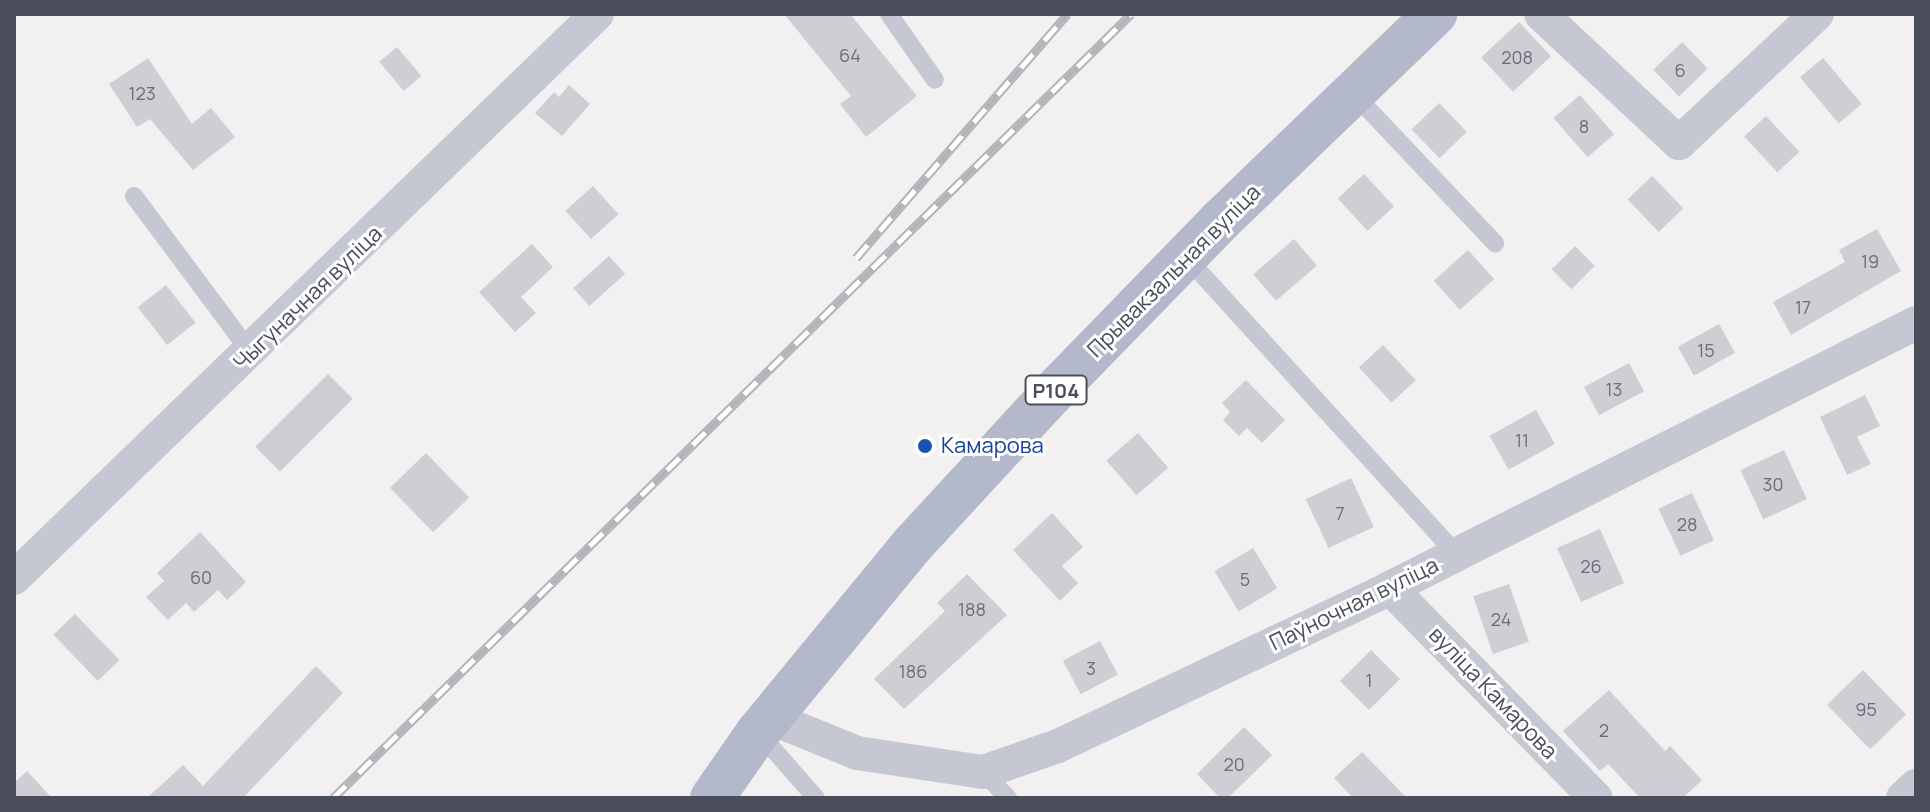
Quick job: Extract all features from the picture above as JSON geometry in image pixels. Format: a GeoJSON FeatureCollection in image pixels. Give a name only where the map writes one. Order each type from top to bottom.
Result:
{"type":"FeatureCollection","features":[{"type":"Feature","properties":{"kind":"main road","name":"Прывакзальная вуліца"},"geometry":{"type":"LineString","coordinates":[[712,798],[764,725],[914,543],[1187,258],[1435,14]]}},
{"type":"Feature","properties":{"kind":"street","name":"Чыгуначная вуліца"},"geometry":{"type":"LineString","coordinates":[[14,578],[251,353],[597,14]]}},
{"type":"Feature","properties":{"kind":"street"},"geometry":{"type":"LineString","coordinates":[[1541,14],[1679,143],[1817,14]]}},
{"type":"Feature","properties":{"kind":"street","name":"Паўночная вуліца"},"geometry":{"type":"LineString","coordinates":[[764,725],[857,753],[983,772],[1058,746],[1390,588],[1916,323]]}},
{"type":"Feature","properties":{"kind":"street","name":"вуліца Камарова"},"geometry":{"type":"LineString","coordinates":[[1390,588],[1596,798]]}},
{"type":"Feature","properties":{"kind":"street"},"geometry":{"type":"LineString","coordinates":[[1903,798],[1916,786]]}},
{"type":"Feature","properties":{"kind":"lane"},"geometry":{"type":"LineString","coordinates":[[889,14],[935,80]]}},
{"type":"Feature","properties":{"kind":"lane"},"geometry":{"type":"LineString","coordinates":[[1353,93],[1495,243]]}},
{"type":"Feature","properties":{"kind":"lane"},"geometry":{"type":"LineString","coordinates":[[134,196],[251,353]]}},
{"type":"Feature","properties":{"kind":"lane"},"geometry":{"type":"LineString","coordinates":[[1187,258],[1456,554]]}},
{"type":"Feature","properties":{"kind":"lane"},"geometry":{"type":"LineString","coordinates":[[764,725],[816,798]]}},
{"type":"Feature","properties":{"kind":"lane"},"geometry":{"type":"LineString","coordinates":[[983,772],[1008,798]]}},
{"type":"Feature","properties":{"kind":"building"},"geometry":{"type":"Polygon","coordinates":[[[784,14],[850,14],[917,96],[866,137],[840,104],[851,96],[784,14]]]}},
{"type":"Feature","properties":{"kind":"building"},"geometry":{"type":"Polygon","coordinates":[[[1519,22],[1551,56],[1513,92],[1481,57],[1519,22]]]}},
{"type":"Feature","properties":{"kind":"building"},"geometry":{"type":"Polygon","coordinates":[[[1682,42],[1708,69],[1679,96],[1653,70],[1682,42]]]}},
{"type":"Feature","properties":{"kind":"building"},"geometry":{"type":"Polygon","coordinates":[[[397,47],[421,76],[404,91],[379,62],[397,47]]]}},
{"type":"Feature","properties":{"kind":"building"},"geometry":{"type":"Polygon","coordinates":[[[148,58],[192,124],[211,108],[235,137],[193,170],[150,119],[137,127],[109,84],[148,58]]]}},
{"type":"Feature","properties":{"kind":"building"},"geometry":{"type":"Polygon","coordinates":[[[1823,58],[1862,104],[1839,123],[1800,77],[1823,58]]]}},
{"type":"Feature","properties":{"kind":"building"},"geometry":{"type":"Polygon","coordinates":[[[569,85],[590,104],[562,136],[535,113],[554,92],[559,97],[569,85]]]}},
{"type":"Feature","properties":{"kind":"building"},"geometry":{"type":"Polygon","coordinates":[[[1580,95],[1614,134],[1588,157],[1554,118],[1580,95]]]}},
{"type":"Feature","properties":{"kind":"building"},"geometry":{"type":"Polygon","coordinates":[[[1439,103],[1467,132],[1439,158],[1412,129],[1439,103]]]}},
{"type":"Feature","properties":{"kind":"building"},"geometry":{"type":"Polygon","coordinates":[[[1766,116],[1799,152],[1777,172],[1744,136],[1766,116]]]}},
{"type":"Feature","properties":{"kind":"building"},"geometry":{"type":"Polygon","coordinates":[[[1364,174],[1394,206],[1368,231],[1338,199],[1364,174]]]}},
{"type":"Feature","properties":{"kind":"building"},"geometry":{"type":"Polygon","coordinates":[[[1652,176],[1683,208],[1659,232],[1628,200],[1652,176]]]}},
{"type":"Feature","properties":{"kind":"building"},"geometry":{"type":"Polygon","coordinates":[[[593,186],[618,214],[591,239],[566,211],[593,186]]]}},
{"type":"Feature","properties":{"kind":"building"},"geometry":{"type":"Polygon","coordinates":[[[1877,229],[1901,271],[1791,335],[1773,302],[1845,262],[1839,250],[1877,229]]]}},
{"type":"Feature","properties":{"kind":"building"},"geometry":{"type":"Polygon","coordinates":[[[1294,239],[1317,265],[1276,301],[1253,274],[1294,239]]]}},
{"type":"Feature","properties":{"kind":"building"},"geometry":{"type":"Polygon","coordinates":[[[532,244],[553,267],[521,297],[536,313],[515,332],[479,292],[532,244]]]}},
{"type":"Feature","properties":{"kind":"building"},"geometry":{"type":"Polygon","coordinates":[[[1575,246],[1595,266],[1571,289],[1552,269],[1575,246]]]}},
{"type":"Feature","properties":{"kind":"building"},"geometry":{"type":"Polygon","coordinates":[[[1468,250],[1494,279],[1460,310],[1434,281],[1468,250]]]}},
{"type":"Feature","properties":{"kind":"building"},"geometry":{"type":"Polygon","coordinates":[[[609,256],[625,274],[589,306],[573,288],[609,256]]]}},
{"type":"Feature","properties":{"kind":"building"},"geometry":{"type":"Polygon","coordinates":[[[166,285],[196,323],[167,345],[138,307],[166,285]]]}},
{"type":"Feature","properties":{"kind":"building"},"geometry":{"type":"Polygon","coordinates":[[[1719,324],[1735,353],[1694,376],[1678,347],[1719,324]]]}},
{"type":"Feature","properties":{"kind":"building"},"geometry":{"type":"Polygon","coordinates":[[[1383,345],[1416,380],[1392,403],[1359,368],[1383,345]]]}},
{"type":"Feature","properties":{"kind":"building"},"geometry":{"type":"Polygon","coordinates":[[[1629,363],[1644,391],[1599,415],[1584,387],[1629,363]]]}},
{"type":"Feature","properties":{"kind":"building"},"geometry":{"type":"Polygon","coordinates":[[[328,374],[353,399],[280,472],[255,447],[328,374]]]}},
{"type":"Feature","properties":{"kind":"building"},"geometry":{"type":"Polygon","coordinates":[[[1246,380],[1285,420],[1262,443],[1247,428],[1239,436],[1223,420],[1230,412],[1222,403],[1246,380]]]}},
{"type":"Feature","properties":{"kind":"building"},"geometry":{"type":"Polygon","coordinates":[[[1865,395],[1880,426],[1857,437],[1871,464],[1847,475],[1820,417],[1865,395]]]}},
{"type":"Feature","properties":{"kind":"building"},"geometry":{"type":"Polygon","coordinates":[[[1536,410],[1555,444],[1509,470],[1490,436],[1536,410]]]}},
{"type":"Feature","properties":{"kind":"building"},"geometry":{"type":"Polygon","coordinates":[[[1138,433],[1168,468],[1136,495],[1106,461],[1138,433]]]}},
{"type":"Feature","properties":{"kind":"building"},"geometry":{"type":"Polygon","coordinates":[[[1784,450],[1807,499],[1763,519],[1740,470],[1784,450]]]}},
{"type":"Feature","properties":{"kind":"building"},"geometry":{"type":"Polygon","coordinates":[[[426,453],[469,498],[433,532],[390,488],[426,453]]]}},
{"type":"Feature","properties":{"kind":"building"},"geometry":{"type":"Polygon","coordinates":[[[1351,478],[1374,527],[1329,548],[1306,499],[1351,478]]]}},
{"type":"Feature","properties":{"kind":"building"},"geometry":{"type":"Polygon","coordinates":[[[1692,493],[1714,540],[1680,556],[1658,509],[1692,493]]]}},
{"type":"Feature","properties":{"kind":"building"},"geometry":{"type":"Polygon","coordinates":[[[1052,513],[1083,547],[1062,566],[1078,583],[1060,601],[1013,550],[1052,513]]]}},
{"type":"Feature","properties":{"kind":"building"},"geometry":{"type":"Polygon","coordinates":[[[1600,529],[1624,583],[1581,602],[1557,548],[1600,529]]]}},
{"type":"Feature","properties":{"kind":"building"},"geometry":{"type":"Polygon","coordinates":[[[200,532],[246,582],[227,600],[218,590],[194,612],[186,603],[168,620],[146,597],[164,581],[157,573],[200,532]]]}},
{"type":"Feature","properties":{"kind":"building"},"geometry":{"type":"Polygon","coordinates":[[[1253,548],[1277,588],[1239,611],[1214,571],[1253,548]]]}},
{"type":"Feature","properties":{"kind":"building"},"geometry":{"type":"Polygon","coordinates":[[[967,574],[1007,615],[904,709],[874,679],[945,611],[937,603],[967,574]]]}},
{"type":"Feature","properties":{"kind":"building"},"geometry":{"type":"Polygon","coordinates":[[[1509,584],[1529,642],[1493,654],[1473,596],[1509,584]]]}},
{"type":"Feature","properties":{"kind":"building"},"geometry":{"type":"Polygon","coordinates":[[[75,614],[119,660],[98,681],[53,635],[75,614]]]}},
{"type":"Feature","properties":{"kind":"building"},"geometry":{"type":"Polygon","coordinates":[[[1100,641],[1118,675],[1081,694],[1063,661],[1100,641]]]}},
{"type":"Feature","properties":{"kind":"building"},"geometry":{"type":"Polygon","coordinates":[[[1371,650],[1400,679],[1369,710],[1340,681],[1371,650]]]}},
{"type":"Feature","properties":{"kind":"building"},"geometry":{"type":"Polygon","coordinates":[[[316,666],[343,693],[243,798],[147,798],[183,765],[203,786],[316,666]]]}},
{"type":"Feature","properties":{"kind":"building"},"geometry":{"type":"Polygon","coordinates":[[[1863,670],[1906,715],[1870,749],[1827,705],[1863,670]]]}},
{"type":"Feature","properties":{"kind":"building"},"geometry":{"type":"Polygon","coordinates":[[[1609,690],[1665,751],[1670,746],[1702,780],[1683,798],[1640,798],[1608,764],[1600,771],[1563,731],[1609,690]]]}},
{"type":"Feature","properties":{"kind":"building"},"geometry":{"type":"Polygon","coordinates":[[[1244,727],[1272,755],[1228,798],[1220,798],[1197,774],[1244,727]]]}},
{"type":"Feature","properties":{"kind":"building"},"geometry":{"type":"Polygon","coordinates":[[[1362,752],[1407,798],[1353,798],[1334,778],[1362,752]]]}},
{"type":"Feature","properties":{"kind":"building"},"geometry":{"type":"Polygon","coordinates":[[[27,771],[52,798],[14,798],[14,783],[27,771]]]}},
{"type":"Feature","properties":{"kind":"railway"},"geometry":{"type":"LineString","coordinates":[[856,258],[1067,14]]}},
{"type":"Feature","properties":{"kind":"railway"},"geometry":{"type":"LineString","coordinates":[[333,798],[1131,14]]}},
{"type":"Feature","properties":{"kind":"place","name":"Камарова"},"geometry":{"type":"Point","coordinates":[925,446]}}]}
